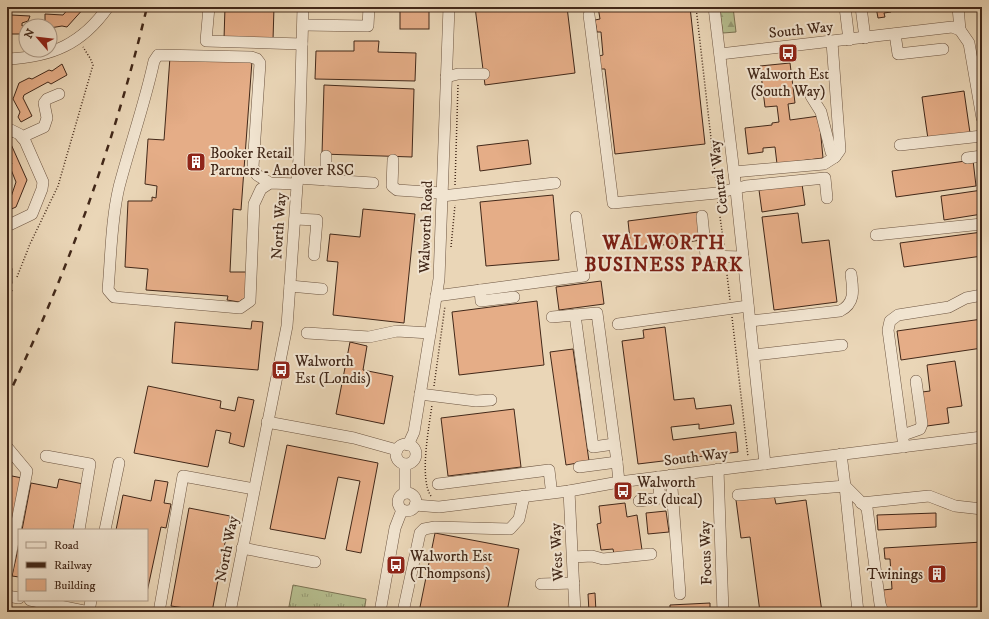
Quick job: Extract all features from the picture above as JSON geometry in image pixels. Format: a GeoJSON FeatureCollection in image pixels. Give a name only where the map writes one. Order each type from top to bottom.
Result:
{"type":"FeatureCollection","features":[{"type":"Feature","properties":{"kind":"street"},"geometry":{"type":"LineString","coordinates":[[7,59],[49,53],[77,40],[93,26],[108,7]]}},
{"type":"Feature","properties":{"kind":"street"},"geometry":{"type":"LineString","coordinates":[[209,7],[206,41],[302,44]]}},
{"type":"Feature","properties":{"kind":"street","name":"North Way"},"geometry":{"type":"LineString","coordinates":[[230,612],[286,326],[295,219],[303,7]]}},
{"type":"Feature","properties":{"kind":"street"},"geometry":{"type":"LineString","coordinates":[[303,25],[368,26],[369,7]]}},
{"type":"Feature","properties":{"kind":"street","name":"Walworth Road"},"geometry":{"type":"LineString","coordinates":[[408,445],[414,432],[430,333],[441,295],[439,278],[449,7]]}},
{"type":"Feature","properties":{"kind":"street","name":"Central Way"},"geometry":{"type":"LineString","coordinates":[[714,7],[734,172],[765,464]]}},
{"type":"Feature","properties":{"kind":"street"},"geometry":{"type":"LineString","coordinates":[[845,7],[849,40]]}},
{"type":"Feature","properties":{"kind":"street"},"geometry":{"type":"LineString","coordinates":[[861,7],[865,38]]}},
{"type":"Feature","properties":{"kind":"street"},"geometry":{"type":"LineString","coordinates":[[958,7],[960,30],[966,36],[969,43],[981,104],[982,118]]}},
{"type":"Feature","properties":{"kind":"street"},"geometry":{"type":"LineString","coordinates":[[589,15],[613,203],[718,193],[736,190],[746,186],[825,178],[827,198]]}},
{"type":"Feature","properties":{"kind":"street","name":"South Way"},"geometry":{"type":"LineString","coordinates":[[720,54],[952,27],[960,30]]}},
{"type":"Feature","properties":{"kind":"street"},"geometry":{"type":"LineString","coordinates":[[896,34],[898,54],[943,49]]}},
{"type":"Feature","properties":{"kind":"street"},"geometry":{"type":"LineString","coordinates":[[734,172],[824,164],[835,157],[840,150],[832,42]]}},
{"type":"Feature","properties":{"kind":"street"},"geometry":{"type":"LineString","coordinates":[[270,183],[257,175],[253,167],[260,63],[257,59],[251,57],[158,55],[154,61],[144,105],[119,188],[112,234],[108,290],[110,295],[114,297],[240,308],[250,301],[254,204],[261,190],[270,183],[297,181],[326,180],[373,183]]}},
{"type":"Feature","properties":{"kind":"street"},"geometry":{"type":"LineString","coordinates":[[446,77],[458,74],[484,74]]}},
{"type":"Feature","properties":{"kind":"street"},"geometry":{"type":"LineString","coordinates":[[22,137],[44,127],[47,122],[44,103],[47,99],[59,94]]}},
{"type":"Feature","properties":{"kind":"street"},"geometry":{"type":"LineString","coordinates":[[811,96],[821,112],[830,147],[835,157]]}},
{"type":"Feature","properties":{"kind":"street"},"geometry":{"type":"LineString","coordinates":[[7,128],[22,137],[36,165],[43,185],[32,214],[7,226]]}},
{"type":"Feature","properties":{"kind":"street"},"geometry":{"type":"LineString","coordinates":[[900,145],[982,136]]}},
{"type":"Feature","properties":{"kind":"street"},"geometry":{"type":"LineString","coordinates":[[326,156],[326,180]]}},
{"type":"Feature","properties":{"kind":"street"},"geometry":{"type":"LineString","coordinates":[[967,158],[982,156]]}},
{"type":"Feature","properties":{"kind":"street"},"geometry":{"type":"LineString","coordinates":[[393,160],[392,186],[397,190],[442,195],[555,183]]}},
{"type":"Feature","properties":{"kind":"street"},"geometry":{"type":"LineString","coordinates":[[702,216],[706,256],[743,257]]}},
{"type":"Feature","properties":{"kind":"street"},"geometry":{"type":"LineString","coordinates":[[441,295],[584,276],[576,217]]}},
{"type":"Feature","properties":{"kind":"street"},"geometry":{"type":"LineString","coordinates":[[295,219],[318,220],[314,256]]}},
{"type":"Feature","properties":{"kind":"street"},"geometry":{"type":"LineString","coordinates":[[876,235],[982,224]]}},
{"type":"Feature","properties":{"kind":"street"},"geometry":{"type":"LineString","coordinates":[[7,271],[11,284]]}},
{"type":"Feature","properties":{"kind":"street"},"geometry":{"type":"LineString","coordinates":[[750,321],[840,311],[846,308],[854,294],[850,274]]}},
{"type":"Feature","properties":{"kind":"street"},"geometry":{"type":"LineString","coordinates":[[290,286],[322,289]]}},
{"type":"Feature","properties":{"kind":"street"},"geometry":{"type":"LineString","coordinates":[[480,290],[481,302],[514,297]]}},
{"type":"Feature","properties":{"kind":"street"},"geometry":{"type":"LineString","coordinates":[[904,447],[888,330],[890,321],[898,315],[949,307],[966,298],[982,295]]}},
{"type":"Feature","properties":{"kind":"street"},"geometry":{"type":"LineString","coordinates":[[618,324],[748,306]]}},
{"type":"Feature","properties":{"kind":"street"},"geometry":{"type":"LineString","coordinates":[[552,317],[597,313],[619,482]]}},
{"type":"Feature","properties":{"kind":"street"},"geometry":{"type":"LineString","coordinates":[[575,315],[593,447],[614,444]]}},
{"type":"Feature","properties":{"kind":"street"},"geometry":{"type":"LineString","coordinates":[[306,333],[369,337],[397,331],[430,333]]}},
{"type":"Feature","properties":{"kind":"street"},"geometry":{"type":"LineString","coordinates":[[754,355],[842,345]]}},
{"type":"Feature","properties":{"kind":"street"},"geometry":{"type":"LineString","coordinates":[[903,435],[920,429],[922,424],[916,381]]}},
{"type":"Feature","properties":{"kind":"street"},"geometry":{"type":"LineString","coordinates":[[420,394],[476,401],[491,400]]}},
{"type":"Feature","properties":{"kind":"street"},"geometry":{"type":"LineString","coordinates":[[267,422],[354,438],[397,450]]}},
{"type":"Feature","properties":{"kind":"street","name":"South Way"},"geometry":{"type":"LineString","coordinates":[[415,505],[439,507],[569,491],[671,475],[982,437]]}},
{"type":"Feature","properties":{"kind":"street"},"geometry":{"type":"LineString","coordinates":[[408,445],[413,448],[415,457],[411,463],[405,464],[397,460],[397,450],[401,446],[408,445]]}},
{"type":"Feature","properties":{"kind":"street"},"geometry":{"type":"LineString","coordinates":[[7,447],[27,471],[7,572]]}},
{"type":"Feature","properties":{"kind":"street"},"geometry":{"type":"LineString","coordinates":[[841,454],[858,612]]}},
{"type":"Feature","properties":{"kind":"street"},"geometry":{"type":"LineString","coordinates":[[46,456],[90,464],[79,529]]}},
{"type":"Feature","properties":{"kind":"street"},"geometry":{"type":"LineString","coordinates":[[579,467],[616,462]]}},
{"type":"Feature","properties":{"kind":"street"},"geometry":{"type":"LineString","coordinates":[[105,529],[119,463]]}},
{"type":"Feature","properties":{"kind":"street"},"geometry":{"type":"LineString","coordinates":[[405,464],[405,493],[398,499],[398,506],[402,510],[409,511],[415,505],[414,496],[405,493]]}},
{"type":"Feature","properties":{"kind":"street","name":"Focus Way"},"geometry":{"type":"LineString","coordinates":[[718,469],[723,612]]}},
{"type":"Feature","properties":{"kind":"street"},"geometry":{"type":"LineString","coordinates":[[438,484],[549,470],[551,487]]}},
{"type":"Feature","properties":{"kind":"street"},"geometry":{"type":"LineString","coordinates":[[671,475],[680,594]]}},
{"type":"Feature","properties":{"kind":"street"},"geometry":{"type":"LineString","coordinates":[[159,612],[183,476],[254,489]]}},
{"type":"Feature","properties":{"kind":"street"},"geometry":{"type":"LineString","coordinates":[[639,500],[660,498],[658,477]]}},
{"type":"Feature","properties":{"kind":"street"},"geometry":{"type":"LineString","coordinates":[[738,495],[845,486],[867,508],[880,604],[883,612]]}},
{"type":"Feature","properties":{"kind":"street","name":"West Way"},"geometry":{"type":"LineString","coordinates":[[569,491],[575,612]]}},
{"type":"Feature","properties":{"kind":"street"},"geometry":{"type":"LineString","coordinates":[[403,612],[420,532],[424,529],[435,527],[510,529],[519,519],[524,496]]}},
{"type":"Feature","properties":{"kind":"street"},"geometry":{"type":"LineString","coordinates":[[862,503],[929,496],[955,506],[982,509]]}},
{"type":"Feature","properties":{"kind":"street"},"geometry":{"type":"LineString","coordinates":[[380,612],[395,528],[402,510]]}},
{"type":"Feature","properties":{"kind":"street"},"geometry":{"type":"LineString","coordinates":[[242,548],[315,562]]}},
{"type":"Feature","properties":{"kind":"street"},"geometry":{"type":"LineString","coordinates":[[573,557],[592,556],[602,559],[651,554]]}},
{"type":"Feature","properties":{"kind":"street"},"geometry":{"type":"LineString","coordinates":[[541,584],[574,583]]}},
{"type":"Feature","properties":{"kind":"street"},"geometry":{"type":"LineString","coordinates":[[7,596],[18,598]]}},
{"type":"Feature","properties":{"kind":"street"},"geometry":{"type":"LineString","coordinates":[[41,601],[64,603],[89,612],[91,601]]}},
{"type":"Feature","properties":{"kind":"path"},"geometry":{"type":"LineString","coordinates":[[696,7],[748,460]]}},
{"type":"Feature","properties":{"kind":"path"},"geometry":{"type":"LineString","coordinates":[[7,302],[11,284],[58,186],[91,73],[92,61],[77,40]]}},
{"type":"Feature","properties":{"kind":"path"},"geometry":{"type":"LineString","coordinates":[[451,247],[455,193],[458,74]]}},
{"type":"Feature","properties":{"kind":"path"},"geometry":{"type":"LineString","coordinates":[[432,498],[426,489],[426,446],[433,395],[441,295]]}},
{"type":"Feature","properties":{"kind":"green space"},"geometry":{"type":"Polygon","coordinates":[[[719,7],[733,7],[736,32],[723,33],[719,7]]]}},
{"type":"Feature","properties":{"kind":"green space"},"geometry":{"type":"Polygon","coordinates":[[[293,585],[366,599],[364,612],[288,612],[293,585]]]}},
{"type":"Feature","properties":{"kind":"building"},"geometry":{"type":"Polygon","coordinates":[[[70,7],[85,7],[67,27],[58,27],[58,18],[45,18],[45,14],[63,15],[70,7]]]}},
{"type":"Feature","properties":{"kind":"building"},"geometry":{"type":"Polygon","coordinates":[[[225,7],[274,7],[273,40],[224,39],[225,7]]]}},
{"type":"Feature","properties":{"kind":"building"},"geometry":{"type":"Polygon","coordinates":[[[400,7],[429,7],[429,29],[400,29],[400,7]]]}},
{"type":"Feature","properties":{"kind":"building"},"geometry":{"type":"Polygon","coordinates":[[[475,7],[567,7],[575,73],[485,85],[475,7]]]}},
{"type":"Feature","properties":{"kind":"building"},"geometry":{"type":"Polygon","coordinates":[[[578,7],[598,7],[578,9],[578,7]]]}},
{"type":"Feature","properties":{"kind":"building"},"geometry":{"type":"Polygon","coordinates":[[[598,7],[690,7],[705,144],[615,154],[605,69],[600,69],[599,56],[603,55],[601,32],[597,32],[595,20],[600,19],[598,7]]]}},
{"type":"Feature","properties":{"kind":"building"},"geometry":{"type":"Polygon","coordinates":[[[876,7],[891,7],[891,12],[884,13],[885,17],[878,18],[876,7]]]}},
{"type":"Feature","properties":{"kind":"building"},"geometry":{"type":"Polygon","coordinates":[[[11,15],[30,16],[29,18],[18,18],[18,34],[11,34],[11,15]]]}},
{"type":"Feature","properties":{"kind":"building"},"geometry":{"type":"Polygon","coordinates":[[[354,41],[379,41],[378,52],[416,53],[415,81],[315,79],[316,51],[354,51],[354,41]]]}},
{"type":"Feature","properties":{"kind":"building","name":"Booker Retail Partners - Andover RSC"},"geometry":{"type":"Polygon","coordinates":[[[170,57],[252,61],[241,210],[233,209],[230,272],[246,272],[246,297],[239,302],[227,300],[228,296],[146,290],[148,269],[125,267],[128,201],[152,201],[152,197],[156,198],[157,186],[145,184],[148,139],[164,140],[170,57]]]}},
{"type":"Feature","properties":{"kind":"building"},"geometry":{"type":"Polygon","coordinates":[[[790,63],[795,103],[788,104],[790,120],[819,116],[823,158],[777,164],[775,147],[763,148],[763,152],[748,154],[745,128],[772,125],[772,123],[779,122],[777,106],[765,107],[760,66],[790,63]]]}},
{"type":"Feature","properties":{"kind":"building"},"geometry":{"type":"Polygon","coordinates":[[[62,64],[67,75],[51,84],[48,82],[24,95],[23,98],[32,116],[21,122],[18,117],[20,112],[13,99],[19,83],[29,78],[32,79],[49,70],[52,71],[62,64]]]}},
{"type":"Feature","properties":{"kind":"building"},"geometry":{"type":"Polygon","coordinates":[[[324,85],[414,89],[412,157],[322,154],[324,85]]]}},
{"type":"Feature","properties":{"kind":"building"},"geometry":{"type":"Polygon","coordinates":[[[964,91],[970,133],[928,139],[922,97],[964,91]]]}},
{"type":"Feature","properties":{"kind":"building"},"geometry":{"type":"Polygon","coordinates":[[[7,133],[13,135],[10,142],[27,180],[16,207],[7,211],[7,199],[11,197],[16,182],[10,167],[12,163],[7,159],[7,133]]]}},
{"type":"Feature","properties":{"kind":"building"},"geometry":{"type":"Polygon","coordinates":[[[528,140],[531,164],[480,171],[477,146],[528,140]]]}},
{"type":"Feature","properties":{"kind":"building"},"geometry":{"type":"Polygon","coordinates":[[[973,160],[976,186],[896,197],[892,171],[973,160]]]}},
{"type":"Feature","properties":{"kind":"building"},"geometry":{"type":"Polygon","coordinates":[[[802,184],[805,205],[762,212],[759,190],[802,184]]]}},
{"type":"Feature","properties":{"kind":"building"},"geometry":{"type":"Polygon","coordinates":[[[982,190],[982,214],[944,220],[941,196],[982,190]]]}},
{"type":"Feature","properties":{"kind":"building"},"geometry":{"type":"Polygon","coordinates":[[[553,195],[559,260],[486,266],[480,202],[553,195]]]}},
{"type":"Feature","properties":{"kind":"building"},"geometry":{"type":"Polygon","coordinates":[[[363,209],[415,214],[404,323],[333,315],[338,262],[327,261],[330,234],[360,237],[363,209]]]}},
{"type":"Feature","properties":{"kind":"building"},"geometry":{"type":"Polygon","coordinates":[[[698,212],[702,240],[631,249],[628,221],[698,212]]]}},
{"type":"Feature","properties":{"kind":"building"},"geometry":{"type":"Polygon","coordinates":[[[798,213],[802,243],[829,240],[837,302],[774,310],[762,217],[798,213]]]}},
{"type":"Feature","properties":{"kind":"building"},"geometry":{"type":"Polygon","coordinates":[[[982,232],[982,256],[904,267],[900,243],[982,232]]]}},
{"type":"Feature","properties":{"kind":"building"},"geometry":{"type":"Polygon","coordinates":[[[601,281],[604,304],[559,310],[556,287],[601,281]]]}},
{"type":"Feature","properties":{"kind":"building"},"geometry":{"type":"Polygon","coordinates":[[[537,301],[544,365],[459,375],[452,312],[537,301]]]}},
{"type":"Feature","properties":{"kind":"building"},"geometry":{"type":"Polygon","coordinates":[[[982,319],[982,348],[901,360],[897,331],[982,319]]]}},
{"type":"Feature","properties":{"kind":"building"},"geometry":{"type":"Polygon","coordinates":[[[252,321],[263,322],[258,370],[172,363],[175,322],[251,329],[252,321]]]}},
{"type":"Feature","properties":{"kind":"building"},"geometry":{"type":"Polygon","coordinates":[[[665,327],[674,400],[694,398],[696,409],[731,405],[734,424],[699,429],[699,424],[671,427],[673,440],[736,432],[738,452],[638,464],[622,341],[644,338],[643,330],[665,327]]]}},
{"type":"Feature","properties":{"kind":"building"},"geometry":{"type":"Polygon","coordinates":[[[350,342],[367,346],[363,370],[393,376],[384,424],[336,414],[350,342]]]}},
{"type":"Feature","properties":{"kind":"building"},"geometry":{"type":"Polygon","coordinates":[[[573,349],[589,461],[566,465],[550,352],[573,349]]]}},
{"type":"Feature","properties":{"kind":"building"},"geometry":{"type":"Polygon","coordinates":[[[955,361],[962,406],[947,408],[949,423],[927,426],[922,392],[930,391],[927,365],[955,361]]]}},
{"type":"Feature","properties":{"kind":"building"},"geometry":{"type":"Polygon","coordinates":[[[148,386],[221,401],[220,408],[235,411],[238,397],[254,400],[244,447],[229,443],[231,433],[216,430],[208,467],[134,453],[148,386]]]}},
{"type":"Feature","properties":{"kind":"building"},"geometry":{"type":"Polygon","coordinates":[[[514,409],[521,467],[448,476],[441,418],[514,409]]]}},
{"type":"Feature","properties":{"kind":"building"},"geometry":{"type":"Polygon","coordinates":[[[287,445],[378,463],[361,553],[346,550],[360,481],[338,477],[325,539],[270,529],[287,445]]]}},
{"type":"Feature","properties":{"kind":"building"},"geometry":{"type":"Polygon","coordinates":[[[7,475],[22,478],[7,560],[7,475]]]}},
{"type":"Feature","properties":{"kind":"building"},"geometry":{"type":"Polygon","coordinates":[[[59,479],[83,484],[73,529],[22,529],[31,483],[57,488],[59,479]]]}},
{"type":"Feature","properties":{"kind":"building"},"geometry":{"type":"Polygon","coordinates":[[[155,480],[168,482],[164,503],[171,504],[166,528],[161,527],[148,587],[148,529],[116,529],[123,495],[151,501],[155,480]]]}},
{"type":"Feature","properties":{"kind":"building"},"geometry":{"type":"Polygon","coordinates":[[[774,495],[776,504],[806,500],[822,612],[760,612],[750,537],[741,538],[736,500],[774,495]]]}},
{"type":"Feature","properties":{"kind":"building"},"geometry":{"type":"Polygon","coordinates":[[[625,503],[627,517],[637,515],[642,550],[614,554],[613,549],[601,550],[597,524],[601,523],[599,506],[625,503]]]}},
{"type":"Feature","properties":{"kind":"building"},"geometry":{"type":"Polygon","coordinates":[[[189,508],[230,516],[212,612],[171,606],[189,508]]]}},
{"type":"Feature","properties":{"kind":"building"},"geometry":{"type":"Polygon","coordinates":[[[666,511],[669,532],[648,534],[646,513],[666,511]]]}},
{"type":"Feature","properties":{"kind":"building"},"geometry":{"type":"Polygon","coordinates":[[[936,513],[936,527],[878,530],[877,515],[936,513]]]}},
{"type":"Feature","properties":{"kind":"building"},"geometry":{"type":"Polygon","coordinates":[[[435,533],[519,549],[507,612],[419,612],[435,533]]]}},
{"type":"Feature","properties":{"kind":"building","name":"Twinings"},"geometry":{"type":"Polygon","coordinates":[[[982,542],[982,612],[885,612],[883,590],[892,589],[890,559],[885,559],[884,548],[982,542]]]}},
{"type":"Feature","properties":{"kind":"building"},"geometry":{"type":"Polygon","coordinates":[[[18,549],[18,577],[12,576],[18,549]]]}},
{"type":"Feature","properties":{"kind":"building"},"geometry":{"type":"Polygon","coordinates":[[[595,593],[596,612],[589,612],[588,594],[595,593]]]}},
{"type":"Feature","properties":{"kind":"building"},"geometry":{"type":"Polygon","coordinates":[[[710,603],[710,612],[670,612],[670,605],[710,603]]]}},
{"type":"Feature","properties":{"kind":"railway"},"geometry":{"type":"LineString","coordinates":[[7,398],[50,304],[88,207],[120,108],[147,7]]}},
{"type":"Feature","properties":{"kind":"place","name":"Walworth Est (South Way)"},"geometry":{"type":"Point","coordinates":[788,53]}},
{"type":"Feature","properties":{"kind":"place","name":"Booker Retail Partners - Andover RSC"},"geometry":{"type":"Point","coordinates":[196,162]}},
{"type":"Feature","properties":{"kind":"place","name":"Walworth Est (Londis)"},"geometry":{"type":"Point","coordinates":[281,370]}},
{"type":"Feature","properties":{"kind":"place","name":"Walworth Est (ducal)"},"geometry":{"type":"Point","coordinates":[623,491]}},
{"type":"Feature","properties":{"kind":"place","name":"Walworth Est (Thompsons)"},"geometry":{"type":"Point","coordinates":[396,565]}},
{"type":"Feature","properties":{"kind":"place","name":"Twinings"},"geometry":{"type":"Point","coordinates":[937,574]}},
{"type":"Feature","properties":{"kind":"district","name":"WALWORTH BUSINESS PARK"},"geometry":{"type":"Point","coordinates":[664,254]}}]}
